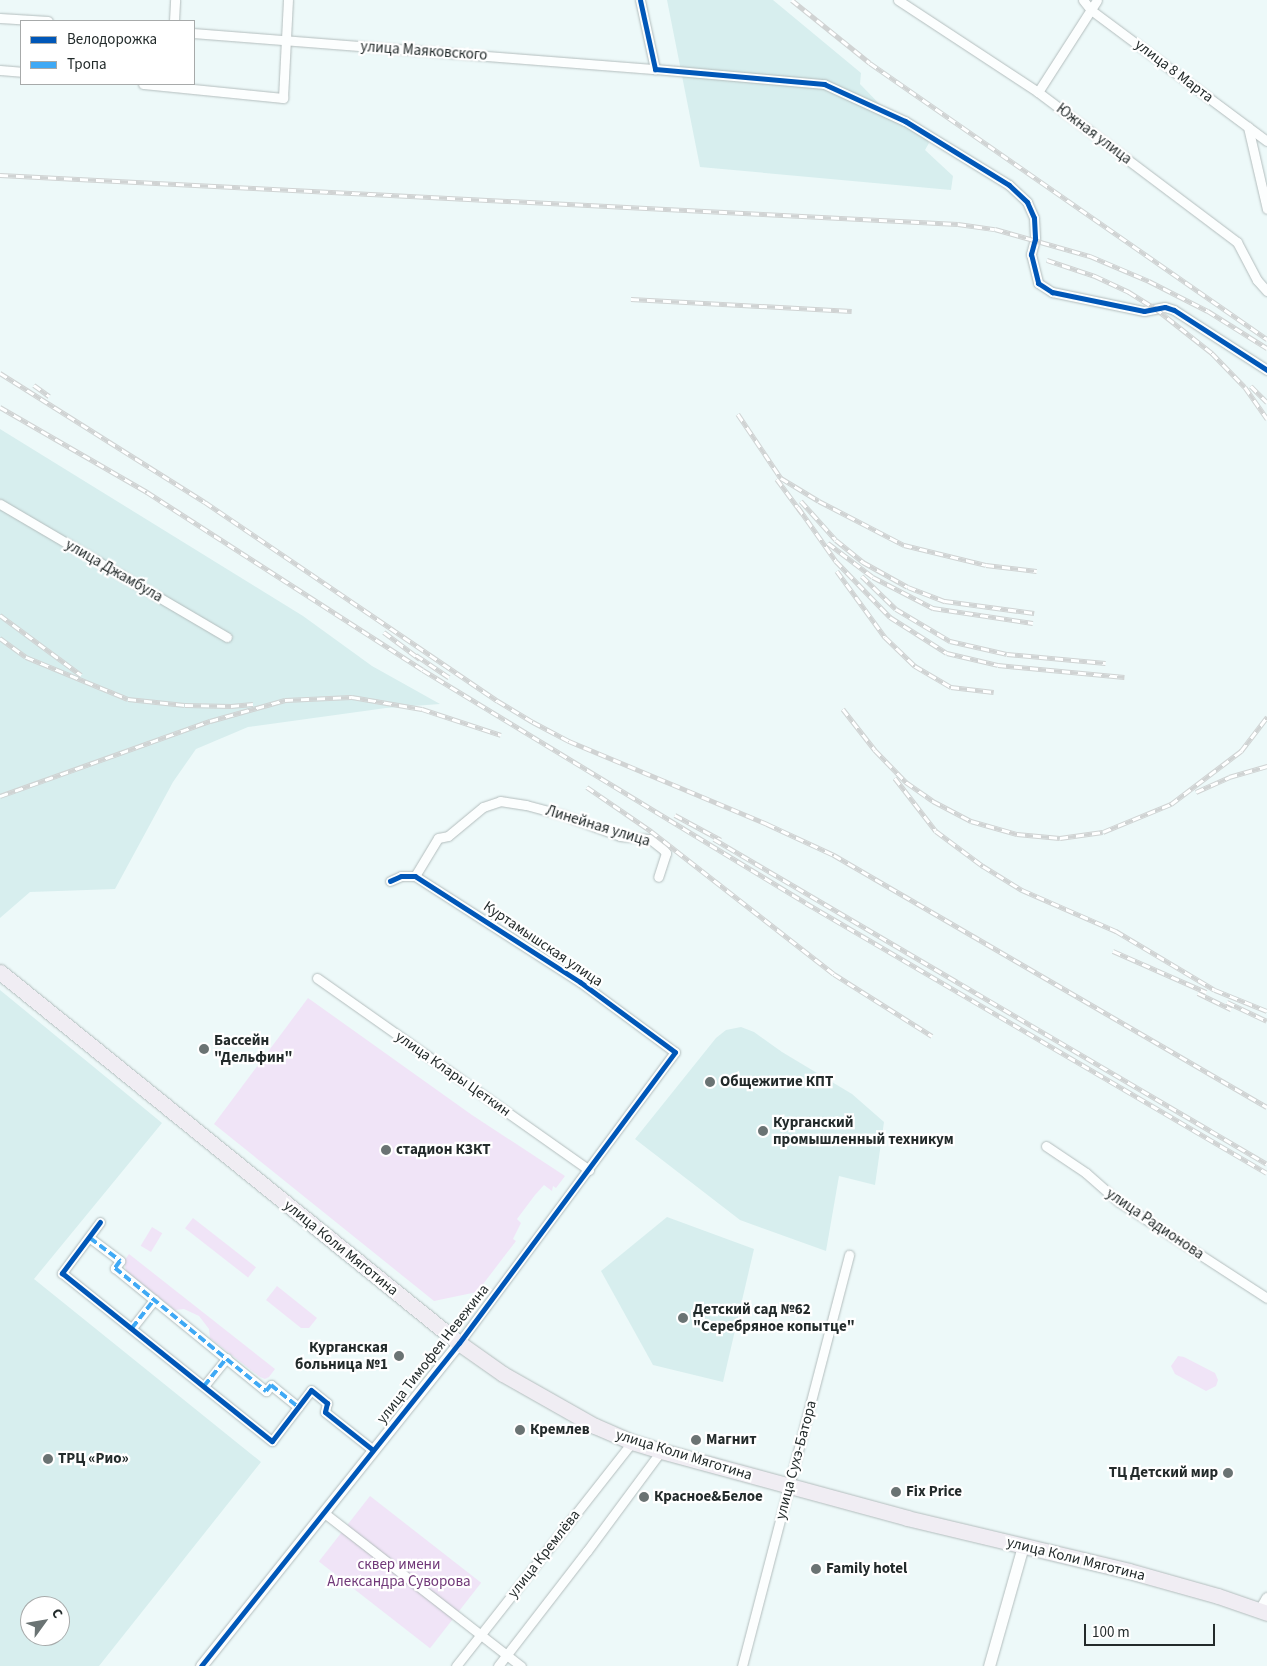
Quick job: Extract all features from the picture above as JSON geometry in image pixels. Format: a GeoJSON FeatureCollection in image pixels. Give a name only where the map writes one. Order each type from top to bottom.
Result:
{"type":"FeatureCollection","features":[{"type":"Feature","properties":{"kind":"main road","name":"улица Коли Мяготина"},"geometry":{"type":"LineString","coordinates":[[0,972],[459,1343],[503,1374],[570,1413],[632,1442],[661,1451],[907,1518],[1129,1571],[1265,1607]]}},
{"type":"Feature","properties":{"kind":"street"},"geometry":{"type":"LineString","coordinates":[[174,20],[175,0]]}},
{"type":"Feature","properties":{"kind":"street"},"geometry":{"type":"LineString","coordinates":[[153,85],[283,98],[288,0]]}},
{"type":"Feature","properties":{"kind":"street"},"geometry":{"type":"LineString","coordinates":[[640,0],[654,68]]}},
{"type":"Feature","properties":{"kind":"street","name":"Южная улица"},"geometry":{"type":"LineString","coordinates":[[898,0],[1038,92],[1237,242],[1257,280],[1267,291]]}},
{"type":"Feature","properties":{"kind":"street","name":"улица 8 Марта"},"geometry":{"type":"LineString","coordinates":[[1083,0],[1091,10],[1267,141]]}},
{"type":"Feature","properties":{"kind":"street"},"geometry":{"type":"LineString","coordinates":[[1038,92],[1097,0]]}},
{"type":"Feature","properties":{"kind":"street"},"geometry":{"type":"LineString","coordinates":[[0,18],[32,20]]}},
{"type":"Feature","properties":{"kind":"street","name":"улица Маяковского"},"geometry":{"type":"LineString","coordinates":[[195,32],[654,68],[824,84],[904,121],[1009,185],[1027,202],[1034,218],[1035,239],[1031,254],[1038,283],[1052,292],[1144,311],[1165,307],[1174,310],[1267,370]]}},
{"type":"Feature","properties":{"kind":"street"},"geometry":{"type":"LineString","coordinates":[[0,70],[20,72]]}},
{"type":"Feature","properties":{"kind":"street"},"geometry":{"type":"LineString","coordinates":[[1248,126],[1267,209]]}},
{"type":"Feature","properties":{"kind":"street","name":"улица Джамбула"},"geometry":{"type":"LineString","coordinates":[[0,504],[227,638]]}},
{"type":"Feature","properties":{"kind":"street","name":"Линейная улица"},"geometry":{"type":"LineString","coordinates":[[415,876],[438,838],[448,836],[483,808],[500,801],[526,805],[563,815],[620,836],[650,839],[664,849],[666,853],[658,877]]}},
{"type":"Feature","properties":{"kind":"street"},"geometry":{"type":"LineString","coordinates":[[390,881],[401,876],[415,876]]}},
{"type":"Feature","properties":{"kind":"street","name":"Куртамышская улица"},"geometry":{"type":"LineString","coordinates":[[415,876],[580,982],[675,1052]]}},
{"type":"Feature","properties":{"kind":"street","name":"улица Клары Цеткин"},"geometry":{"type":"LineString","coordinates":[[317,978],[589,1170]]}},
{"type":"Feature","properties":{"kind":"street","name":"улица Тимофея Невежина"},"geometry":{"type":"LineString","coordinates":[[201,1666],[459,1343],[675,1052]]}},
{"type":"Feature","properties":{"kind":"street","name":"улица Радионова"},"geometry":{"type":"LineString","coordinates":[[1046,1146],[1086,1173],[1119,1202],[1267,1298]]}},
{"type":"Feature","properties":{"kind":"street"},"geometry":{"type":"LineString","coordinates":[[100,1222],[90,1238],[62,1273],[272,1441],[311,1390],[327,1403],[325,1412],[373,1450]]}},
{"type":"Feature","properties":{"kind":"street"},"geometry":{"type":"LineString","coordinates":[[90,1238],[120,1261],[115,1268],[154,1300],[266,1391],[271,1385],[298,1407]]}},
{"type":"Feature","properties":{"kind":"street","name":"улица Сухэ-Батора"},"geometry":{"type":"LineString","coordinates":[[742,1666],[850,1255]]}},
{"type":"Feature","properties":{"kind":"street"},"geometry":{"type":"LineString","coordinates":[[132,1328],[154,1300]]}},
{"type":"Feature","properties":{"kind":"street"},"geometry":{"type":"LineString","coordinates":[[204,1386],[226,1358]]}},
{"type":"Feature","properties":{"kind":"street","name":"улица Кремлёва"},"geometry":{"type":"LineString","coordinates":[[456,1666],[632,1442]]}},
{"type":"Feature","properties":{"kind":"street"},"geometry":{"type":"LineString","coordinates":[[498,1666],[661,1451]]}},
{"type":"Feature","properties":{"kind":"street"},"geometry":{"type":"LineString","coordinates":[[323,1512],[521,1666]]}},
{"type":"Feature","properties":{"kind":"street"},"geometry":{"type":"LineString","coordinates":[[989,1666],[1023,1546]]}},
{"type":"Feature","properties":{"kind":"shaded area"},"geometry":{"type":"Polygon","coordinates":[[[667,0],[773,0],[861,73],[860,84],[894,119],[925,137],[929,143],[925,150],[953,176],[951,190],[700,167],[667,0]]]}},
{"type":"Feature","properties":{"kind":"shaded area"},"geometry":{"type":"Polygon","coordinates":[[[0,429],[303,616],[372,666],[440,704],[386,708],[248,727],[196,749],[173,782],[115,889],[30,892],[0,918],[0,429]]]}},
{"type":"Feature","properties":{"kind":"shaded area"},"geometry":{"type":"Polygon","coordinates":[[[0,990],[162,1123],[34,1279],[261,1462],[99,1666],[0,1666],[0,990]]]}},
{"type":"Feature","properties":{"kind":"shaded area","name":"Курганский промышленный техникум"},"geometry":{"type":"Polygon","coordinates":[[[741,1027],[754,1032],[782,1052],[852,1094],[884,1122],[875,1185],[839,1176],[826,1251],[740,1220],[635,1139],[716,1038],[726,1030],[741,1027]]]}},
{"type":"Feature","properties":{"kind":"shaded area","name":"Детский сад №62 \"Серебряное копытце\""},"geometry":{"type":"Polygon","coordinates":[[[667,1217],[754,1249],[723,1382],[653,1365],[601,1271],[667,1217]]]}},
{"type":"Feature","properties":{"kind":"green space","name":"стадион КЗКТ"},"geometry":{"type":"Polygon","coordinates":[[[308,998],[472,1115],[565,1176],[556,1188],[553,1186],[552,1191],[544,1185],[535,1195],[517,1219],[521,1223],[513,1239],[516,1241],[477,1292],[434,1301],[214,1124],[308,998]]]}},
{"type":"Feature","properties":{"kind":"green space"},"geometry":{"type":"Polygon","coordinates":[[[193,1218],[256,1267],[248,1277],[185,1228],[193,1218]]]}},
{"type":"Feature","properties":{"kind":"green space"},"geometry":{"type":"Polygon","coordinates":[[[152,1227],[162,1233],[151,1252],[141,1246],[152,1227]]]}},
{"type":"Feature","properties":{"kind":"green space"},"geometry":{"type":"Polygon","coordinates":[[[129,1254],[275,1369],[269,1377],[265,1379],[260,1377],[210,1338],[209,1329],[199,1316],[184,1309],[175,1310],[126,1271],[124,1261],[129,1254]]]}},
{"type":"Feature","properties":{"kind":"green space"},"geometry":{"type":"Polygon","coordinates":[[[277,1286],[317,1318],[309,1328],[301,1328],[266,1300],[277,1286]]]}},
{"type":"Feature","properties":{"kind":"green space"},"geometry":{"type":"Polygon","coordinates":[[[1178,1356],[1184,1357],[1215,1373],[1218,1380],[1216,1386],[1206,1391],[1175,1374],[1171,1366],[1178,1356]]]}},
{"type":"Feature","properties":{"kind":"green space","name":"сквер имени Александра Суворова"},"geometry":{"type":"Polygon","coordinates":[[[370,1496],[481,1583],[430,1648],[319,1561],[370,1496]]]}},
{"type":"Feature","properties":{"kind":"railway"},"geometry":{"type":"LineString","coordinates":[[792,0],[870,63],[1267,339]]}},
{"type":"Feature","properties":{"kind":"railway"},"geometry":{"type":"LineString","coordinates":[[0,175],[958,224],[995,229],[1090,256],[1149,281],[1208,311],[1267,348]]}},
{"type":"Feature","properties":{"kind":"railway"},"geometry":{"type":"LineString","coordinates":[[1047,260],[1095,276],[1129,292],[1155,308],[1212,353],[1245,387],[1267,419]]}},
{"type":"Feature","properties":{"kind":"railway"},"geometry":{"type":"LineString","coordinates":[[631,299],[852,311]]}},
{"type":"Feature","properties":{"kind":"railway"},"geometry":{"type":"LineString","coordinates":[[0,373],[205,502],[498,701],[533,722],[569,741],[767,824],[834,855],[1267,1107]]}},
{"type":"Feature","properties":{"kind":"railway"},"geometry":{"type":"LineString","coordinates":[[34,385],[49,396]]}},
{"type":"Feature","properties":{"kind":"railway"},"geometry":{"type":"LineString","coordinates":[[1251,386],[1267,402]]}},
{"type":"Feature","properties":{"kind":"railway"},"geometry":{"type":"LineString","coordinates":[[0,407],[147,492],[423,670],[806,903],[1267,1173]]}},
{"type":"Feature","properties":{"kind":"railway"},"geometry":{"type":"LineString","coordinates":[[738,414],[781,478],[819,501],[904,545],[986,565],[1037,571]]}},
{"type":"Feature","properties":{"kind":"railway"},"geometry":{"type":"LineString","coordinates":[[777,479],[802,513]]}},
{"type":"Feature","properties":{"kind":"railway"},"geometry":{"type":"LineString","coordinates":[[801,501],[836,540],[863,562],[908,587],[945,601],[1034,613]]}},
{"type":"Feature","properties":{"kind":"railway"},"geometry":{"type":"LineString","coordinates":[[798,507],[836,561],[890,617],[947,653],[998,665],[1124,677]]}},
{"type":"Feature","properties":{"kind":"railway"},"geometry":{"type":"LineString","coordinates":[[828,543],[873,577],[933,608],[1033,623]]}},
{"type":"Feature","properties":{"kind":"railway"},"geometry":{"type":"LineString","coordinates":[[837,571],[885,637],[915,666],[951,687],[994,692]]}},
{"type":"Feature","properties":{"kind":"railway"},"geometry":{"type":"LineString","coordinates":[[862,576],[896,609],[950,641],[1007,654],[1106,663]]}},
{"type":"Feature","properties":{"kind":"railway"},"geometry":{"type":"LineString","coordinates":[[0,615],[81,675]]}},
{"type":"Feature","properties":{"kind":"railway"},"geometry":{"type":"LineString","coordinates":[[384,632],[420,659]]}},
{"type":"Feature","properties":{"kind":"railway"},"geometry":{"type":"LineString","coordinates":[[0,638],[26,657],[128,699],[185,705],[231,706],[253,704]]}},
{"type":"Feature","properties":{"kind":"railway"},"geometry":{"type":"LineString","coordinates":[[416,655],[449,677]]}},
{"type":"Feature","properties":{"kind":"railway"},"geometry":{"type":"LineString","coordinates":[[0,796],[210,721],[285,700],[352,697],[422,709],[501,735]]}},
{"type":"Feature","properties":{"kind":"railway"},"geometry":{"type":"LineString","coordinates":[[843,709],[875,750],[906,782],[933,801],[971,821],[1017,834],[1060,838],[1103,832],[1171,804],[1241,751],[1267,717]]}},
{"type":"Feature","properties":{"kind":"railway"},"geometry":{"type":"LineString","coordinates":[[1196,792],[1229,777],[1267,766]]}},
{"type":"Feature","properties":{"kind":"railway"},"geometry":{"type":"LineString","coordinates":[[895,778],[936,831],[983,866],[1022,890],[1116,931],[1215,990],[1267,1011]]}},
{"type":"Feature","properties":{"kind":"railway"},"geometry":{"type":"LineString","coordinates":[[587,787],[651,831],[834,974],[932,1036]]}},
{"type":"Feature","properties":{"kind":"railway"},"geometry":{"type":"LineString","coordinates":[[675,815],[721,840]]}},
{"type":"Feature","properties":{"kind":"railway"},"geometry":{"type":"LineString","coordinates":[[714,839],[1267,1164]]}},
{"type":"Feature","properties":{"kind":"railway"},"geometry":{"type":"LineString","coordinates":[[1113,951],[1206,992]]}},
{"type":"Feature","properties":{"kind":"railway"},"geometry":{"type":"LineString","coordinates":[[1198,993],[1231,1009]]}},
{"type":"Feature","properties":{"kind":"railway"},"geometry":{"type":"LineString","coordinates":[[1227,1002],[1267,1021]]}},
{"type":"Feature","properties":{"kind":"marked path"},"geometry":{"type":"LineString","coordinates":[[90,1238],[120,1261],[115,1268],[266,1391],[271,1385],[298,1407]]}},
{"type":"Feature","properties":{"kind":"marked path"},"geometry":{"type":"LineString","coordinates":[[132,1328],[154,1300]]}},
{"type":"Feature","properties":{"kind":"marked path"},"geometry":{"type":"LineString","coordinates":[[204,1386],[227,1358]]}},
{"type":"Feature","properties":{"kind":"cycle path"},"geometry":{"type":"LineString","coordinates":[[640,0],[655,69],[824,84],[905,121],[1009,185],[1027,202],[1034,218],[1035,239],[1031,254],[1038,283],[1052,292],[1144,311],[1165,307],[1174,310],[1267,370]]}},
{"type":"Feature","properties":{"kind":"cycle path"},"geometry":{"type":"LineString","coordinates":[[201,1666],[459,1343],[675,1052],[580,982],[415,876],[401,876],[390,881]]}},
{"type":"Feature","properties":{"kind":"cycle path"},"geometry":{"type":"LineString","coordinates":[[100,1222],[62,1273],[272,1441],[311,1390],[327,1403],[325,1412],[373,1450]]}},
{"type":"Feature","properties":{"kind":"place","name":"Бассейн \"Дельфин\""},"geometry":{"type":"Point","coordinates":[204,1049]}},
{"type":"Feature","properties":{"kind":"place","name":"Общежитие КПТ"},"geometry":{"type":"Point","coordinates":[710,1082]}},
{"type":"Feature","properties":{"kind":"place","name":"Курганский промышленный техникум"},"geometry":{"type":"Point","coordinates":[763,1131]}},
{"type":"Feature","properties":{"kind":"place","name":"стадион КЗКТ"},"geometry":{"type":"Point","coordinates":[386,1150]}},
{"type":"Feature","properties":{"kind":"place","name":"Детский сад №62 \"Серебряное копытце\""},"geometry":{"type":"Point","coordinates":[683,1318]}},
{"type":"Feature","properties":{"kind":"place","name":"Курганская больница №1"},"geometry":{"type":"Point","coordinates":[399,1356]}},
{"type":"Feature","properties":{"kind":"place","name":"Кремлев"},"geometry":{"type":"Point","coordinates":[520,1430]}},
{"type":"Feature","properties":{"kind":"place","name":"Магнит"},"geometry":{"type":"Point","coordinates":[696,1440]}},
{"type":"Feature","properties":{"kind":"place","name":"ТРЦ «Рио»"},"geometry":{"type":"Point","coordinates":[48,1459]}},
{"type":"Feature","properties":{"kind":"place","name":"ТЦ Детский мир"},"geometry":{"type":"Point","coordinates":[1228,1473]}},
{"type":"Feature","properties":{"kind":"place","name":"Fix Price"},"geometry":{"type":"Point","coordinates":[896,1492]}},
{"type":"Feature","properties":{"kind":"place","name":"Красное&Белое"},"geometry":{"type":"Point","coordinates":[644,1497]}},
{"type":"Feature","properties":{"kind":"place","name":"Family hotel"},"geometry":{"type":"Point","coordinates":[816,1569]}}]}
